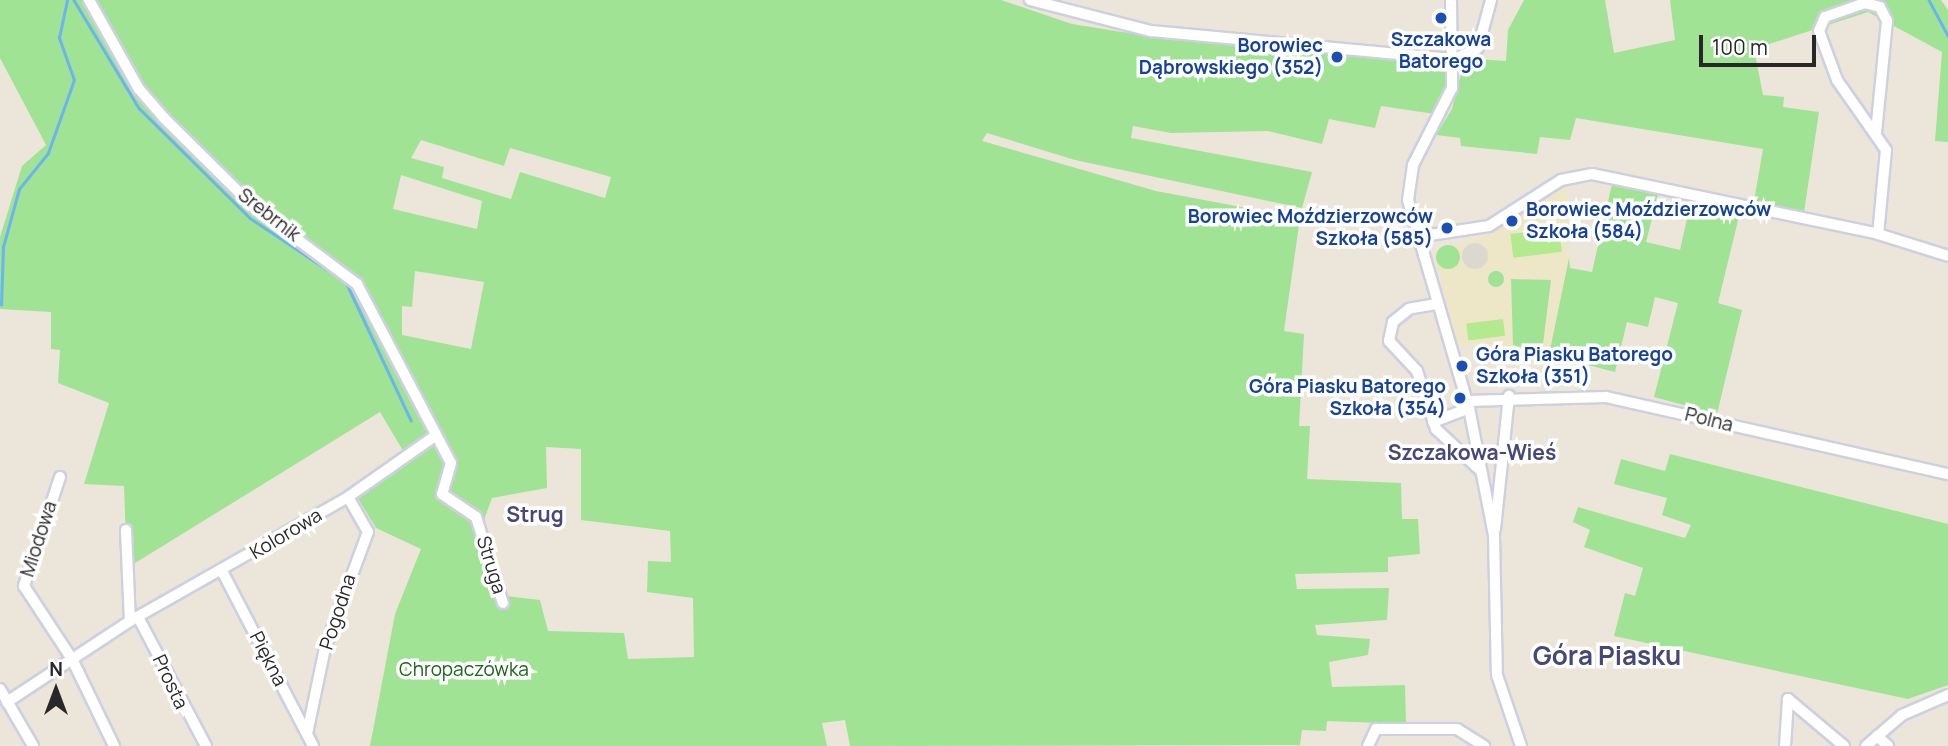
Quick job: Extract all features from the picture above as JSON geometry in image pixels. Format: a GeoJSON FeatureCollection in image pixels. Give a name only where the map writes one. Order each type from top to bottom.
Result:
{"type":"FeatureCollection","features":[{"type":"Feature","properties":{"kind":"street","name":"Srebrnik"},"geometry":{"type":"LineString","coordinates":[[89,0],[139,89],[177,131],[263,214],[357,284],[451,463]]}},
{"type":"Feature","properties":{"kind":"street"},"geometry":{"type":"LineString","coordinates":[[1030,0],[1151,31],[1455,59],[1478,48],[1491,0]]}},
{"type":"Feature","properties":{"kind":"street"},"geometry":{"type":"LineString","coordinates":[[1451,0],[1455,59],[1449,97],[1408,178],[1416,237],[1468,405],[1494,536]]}},
{"type":"Feature","properties":{"kind":"street"},"geometry":{"type":"LineString","coordinates":[[1876,133],[1884,12],[1874,4],[1856,4],[1825,17],[1819,31],[1837,80],[1886,150],[1878,234]]}},
{"type":"Feature","properties":{"kind":"street"},"geometry":{"type":"LineString","coordinates":[[1416,237],[1489,226],[1581,174],[1878,234],[1948,256]]}},
{"type":"Feature","properties":{"kind":"street"},"geometry":{"type":"LineString","coordinates":[[1436,304],[1409,309],[1387,332],[1421,378],[1433,422],[1459,457],[1480,470]]}},
{"type":"Feature","properties":{"kind":"street","name":"Polna"},"geometry":{"type":"LineString","coordinates":[[1433,422],[1468,405],[1509,396],[1584,394],[1636,402],[1948,474]]}},
{"type":"Feature","properties":{"kind":"street"},"geometry":{"type":"LineString","coordinates":[[1509,396],[1494,536],[1497,675],[1521,746]]}},
{"type":"Feature","properties":{"kind":"street","name":"Kolorowa"},"geometry":{"type":"LineString","coordinates":[[7,702],[134,619],[348,498],[435,436]]}},
{"type":"Feature","properties":{"kind":"street","name":"Struga"},"geometry":{"type":"LineString","coordinates":[[451,463],[442,494],[476,517],[503,603]]}},
{"type":"Feature","properties":{"kind":"street","name":"Miodowa"},"geometry":{"type":"LineString","coordinates":[[60,477],[24,586],[72,659],[114,746]]}},
{"type":"Feature","properties":{"kind":"street","name":"Pogodna"},"geometry":{"type":"LineString","coordinates":[[307,734],[328,637],[368,532],[348,498]]}},
{"type":"Feature","properties":{"kind":"street"},"geometry":{"type":"LineString","coordinates":[[126,530],[134,619]]}},
{"type":"Feature","properties":{"kind":"street","name":"Piękna"},"geometry":{"type":"LineString","coordinates":[[222,571],[313,746]]}},
{"type":"Feature","properties":{"kind":"street","name":"Prosta"},"geometry":{"type":"LineString","coordinates":[[134,619],[206,746]]}},
{"type":"Feature","properties":{"kind":"street"},"geometry":{"type":"LineString","coordinates":[[0,690],[33,746]]}},
{"type":"Feature","properties":{"kind":"street"},"geometry":{"type":"LineString","coordinates":[[1866,746],[1913,709],[1948,695]]}},
{"type":"Feature","properties":{"kind":"street"},"geometry":{"type":"LineString","coordinates":[[1785,746],[1788,699],[1844,746]]}},
{"type":"Feature","properties":{"kind":"street"},"geometry":{"type":"LineString","coordinates":[[1367,746],[1376,729],[1458,729],[1484,746]]}},
{"type":"Feature","properties":{"kind":"street"},"geometry":{"type":"LineString","coordinates":[[1877,736],[1888,746]]}},
{"type":"Feature","properties":{"kind":"shaded area"},"geometry":{"type":"Polygon","coordinates":[[[1567,186],[1569,261],[1548,358],[1480,342],[1459,347],[1433,252],[1492,233],[1567,186]]]}},
{"type":"Feature","properties":{"kind":"shaded area"},"geometry":{"type":"Polygon","coordinates":[[[1475,243],[1484,247],[1488,256],[1484,265],[1475,269],[1466,265],[1462,256],[1466,247],[1475,243]]]}},
{"type":"Feature","properties":{"kind":"green space","name":"Chropaczówka"},"geometry":{"type":"Polygon","coordinates":[[[0,0],[1001,0],[1072,24],[1122,32],[1444,64],[1447,84],[1435,114],[1381,106],[1375,128],[1329,119],[1322,144],[1268,131],[1171,133],[1133,126],[1131,138],[1312,172],[1302,208],[1075,160],[987,133],[982,141],[1156,191],[1300,218],[1284,331],[1304,334],[1299,426],[1310,426],[1307,479],[1401,483],[1402,519],[1418,519],[1420,554],[1388,557],[1388,572],[1295,574],[1297,589],[1389,588],[1387,620],[1315,625],[1317,635],[1370,639],[1368,655],[1329,662],[1332,687],[1405,685],[1406,724],[1327,721],[1326,731],[1302,730],[1300,745],[850,746],[845,720],[822,723],[827,746],[370,746],[395,614],[421,549],[376,528],[357,497],[405,454],[380,412],[127,568],[124,486],[84,484],[109,403],[58,383],[60,350],[51,349],[51,312],[0,309],[0,237],[22,166],[46,145],[0,58],[0,0]],[[421,140],[411,158],[444,167],[442,178],[511,199],[520,172],[605,198],[611,177],[510,148],[504,166],[421,140]],[[401,175],[393,209],[477,229],[482,201],[401,175]],[[415,271],[412,307],[402,306],[402,335],[471,349],[484,282],[415,271]],[[546,447],[547,488],[492,498],[485,517],[484,537],[506,596],[540,600],[548,631],[624,633],[628,659],[694,657],[693,598],[647,592],[648,561],[671,562],[670,531],[581,520],[581,449],[546,447]]]}},
{"type":"Feature","properties":{"kind":"green space"},"geometry":{"type":"Polygon","coordinates":[[[1524,0],[1605,0],[1614,53],[1675,40],[1670,0],[1941,0],[1948,10],[1948,142],[1935,141],[1942,52],[1868,12],[1754,49],[1763,95],[1784,97],[1783,107],[1819,112],[1804,212],[1754,201],[1763,149],[1576,118],[1570,140],[1540,137],[1537,154],[1461,146],[1460,138],[1436,135],[1452,109],[1463,66],[1475,59],[1506,61],[1508,30],[1524,0]]]}},
{"type":"Feature","properties":{"kind":"green space"},"geometry":{"type":"Polygon","coordinates":[[[1612,184],[1658,195],[1646,242],[1680,250],[1691,201],[1740,212],[1718,303],[1742,310],[1717,414],[1654,397],[1678,303],[1655,297],[1648,327],[1627,322],[1615,372],[1549,355],[1569,258],[1570,268],[1592,272],[1612,184]]]}},
{"type":"Feature","properties":{"kind":"green space"},"geometry":{"type":"Polygon","coordinates":[[[1559,228],[1562,252],[1513,258],[1510,234],[1559,228]]]}},
{"type":"Feature","properties":{"kind":"green space"},"geometry":{"type":"Polygon","coordinates":[[[1448,245],[1457,248],[1460,257],[1457,266],[1448,269],[1439,266],[1436,257],[1439,248],[1448,245]]]}},
{"type":"Feature","properties":{"kind":"green space"},"geometry":{"type":"Polygon","coordinates":[[[1493,271],[1499,271],[1504,279],[1502,285],[1493,287],[1488,282],[1488,276],[1493,271]]]}},
{"type":"Feature","properties":{"kind":"green space"},"geometry":{"type":"Polygon","coordinates":[[[1511,279],[1551,280],[1542,352],[1513,345],[1511,279]]]}},
{"type":"Feature","properties":{"kind":"green space"},"geometry":{"type":"Polygon","coordinates":[[[1503,319],[1505,336],[1468,340],[1466,324],[1503,319]]]}},
{"type":"Feature","properties":{"kind":"green space"},"geometry":{"type":"Polygon","coordinates":[[[1670,454],[1948,524],[1948,685],[1908,699],[1614,636],[1625,593],[1635,596],[1643,568],[1584,547],[1590,530],[1573,522],[1578,507],[1685,538],[1691,525],[1662,515],[1667,498],[1614,484],[1621,459],[1665,471],[1670,454]]]}},
{"type":"Feature","properties":{"kind":"waterway"},"geometry":{"type":"LineString","coordinates":[[1,305],[3,247],[19,189],[48,153],[74,80],[59,38],[67,0]]}},
{"type":"Feature","properties":{"kind":"waterway"},"geometry":{"type":"LineString","coordinates":[[74,0],[139,108],[250,218],[346,282],[411,420]]}},
{"type":"Feature","properties":{"kind":"waterway"},"geometry":{"type":"LineString","coordinates":[[1929,0],[1948,35]]}},
{"type":"Feature","properties":{"kind":"place","name":"Szczakowa Batorego"},"geometry":{"type":"Point","coordinates":[1441,18]}},
{"type":"Feature","properties":{"kind":"place","name":"Borowiec Dąbrowskiego (352)"},"geometry":{"type":"Point","coordinates":[1337,57]}},
{"type":"Feature","properties":{"kind":"place","name":"Borowiec Moździerzowców Szkoła (584)"},"geometry":{"type":"Point","coordinates":[1512,221]}},
{"type":"Feature","properties":{"kind":"place","name":"Borowiec Moździerzowców Szkoła (585)"},"geometry":{"type":"Point","coordinates":[1447,228]}},
{"type":"Feature","properties":{"kind":"place","name":"Góra Piasku Batorego Szkoła (351)"},"geometry":{"type":"Point","coordinates":[1462,366]}},
{"type":"Feature","properties":{"kind":"place","name":"Góra Piasku Batorego Szkoła (354)"},"geometry":{"type":"Point","coordinates":[1460,398]}},
{"type":"Feature","properties":{"kind":"district","name":"Szczakowa-Wieś"},"geometry":{"type":"Point","coordinates":[1472,452]}},
{"type":"Feature","properties":{"kind":"district","name":"Strug"},"geometry":{"type":"Point","coordinates":[535,514]}},
{"type":"Feature","properties":{"kind":"district","name":"Góra Piasku"},"geometry":{"type":"Point","coordinates":[1607,656]}}]}
